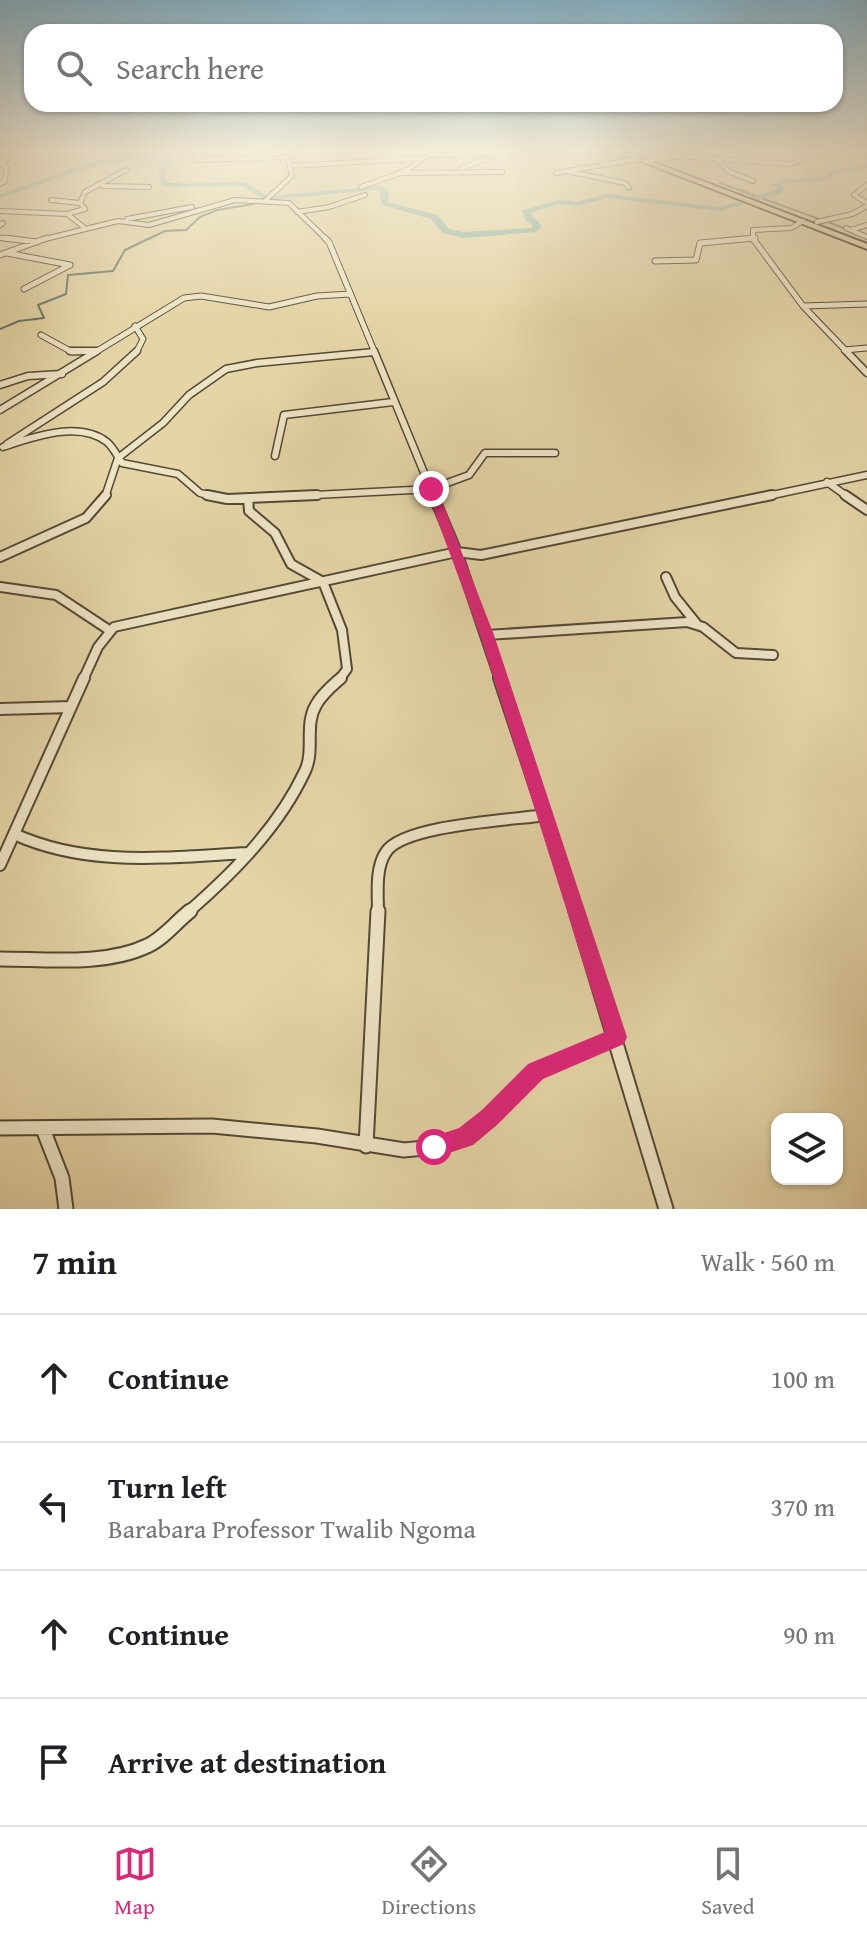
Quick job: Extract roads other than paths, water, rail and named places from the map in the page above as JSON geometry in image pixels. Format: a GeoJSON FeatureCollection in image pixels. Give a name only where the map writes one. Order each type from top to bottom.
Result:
{"type":"FeatureCollection","features":[{"type":"Feature","properties":{"kind":"highway"},"geometry":{"type":"LineString","coordinates":[[765,207],[867,242]]}},
{"type":"Feature","properties":{"kind":"highway"},"geometry":{"type":"LineString","coordinates":[[780,207],[867,242]]}},
{"type":"Feature","properties":{"kind":"street"},"geometry":{"type":"LineString","coordinates":[[0,211],[67,214],[84,207]]}},
{"type":"Feature","properties":{"kind":"street"},"geometry":{"type":"LineString","coordinates":[[3,254],[85,228],[195,207]]}},
{"type":"Feature","properties":{"kind":"street"},"geometry":{"type":"LineString","coordinates":[[118,221],[149,225],[204,207]]}},
{"type":"Feature","properties":{"kind":"street"},"geometry":{"type":"LineString","coordinates":[[293,207],[329,242],[457,552],[487,635],[617,1037],[666,1209]]}},
{"type":"Feature","properties":{"kind":"street"},"geometry":{"type":"LineString","coordinates":[[297,212],[326,207]]}},
{"type":"Feature","properties":{"kind":"street"},"geometry":{"type":"LineString","coordinates":[[817,222],[852,214],[864,207]]}},
{"type":"Feature","properties":{"kind":"street"},"geometry":{"type":"LineString","coordinates":[[67,214],[85,228]]}},
{"type":"Feature","properties":{"kind":"street"},"geometry":{"type":"LineString","coordinates":[[803,221],[791,228],[753,230],[754,240],[803,306],[867,373]]}},
{"type":"Feature","properties":{"kind":"street"},"geometry":{"type":"LineString","coordinates":[[867,225],[848,229],[867,242]]}},
{"type":"Feature","properties":{"kind":"street"},"geometry":{"type":"LineString","coordinates":[[0,238],[38,242]]}},
{"type":"Feature","properties":{"kind":"street"},"geometry":{"type":"LineString","coordinates":[[655,261],[696,260],[700,243],[703,242],[754,240]]}},
{"type":"Feature","properties":{"kind":"street"},"geometry":{"type":"LineString","coordinates":[[3,254],[70,265],[24,289]]}},
{"type":"Feature","properties":{"kind":"street"},"geometry":{"type":"LineString","coordinates":[[0,410],[184,298],[194,296],[269,307],[317,296],[350,294]]}},
{"type":"Feature","properties":{"kind":"street"},"geometry":{"type":"LineString","coordinates":[[803,306],[867,304]]}},
{"type":"Feature","properties":{"kind":"street"},"geometry":{"type":"LineString","coordinates":[[2,449],[30,425],[67,405],[130,360],[143,339],[135,326]]}},
{"type":"Feature","properties":{"kind":"street"},"geometry":{"type":"LineString","coordinates":[[41,335],[72,352],[97,351]]}},
{"type":"Feature","properties":{"kind":"street"},"geometry":{"type":"LineString","coordinates":[[844,350],[867,348]]}},
{"type":"Feature","properties":{"kind":"street"},"geometry":{"type":"LineString","coordinates":[[0,557],[86,518],[104,499],[118,458],[163,423],[189,395],[226,369],[257,363],[374,352]]}},
{"type":"Feature","properties":{"kind":"street"},"geometry":{"type":"LineString","coordinates":[[0,386],[28,376],[62,374]]}},
{"type":"Feature","properties":{"kind":"street"},"geometry":{"type":"LineString","coordinates":[[275,456],[284,415],[393,402]]}},
{"type":"Feature","properties":{"kind":"street"},"geometry":{"type":"LineString","coordinates":[[2,449],[52,435],[88,434],[110,444],[122,463],[178,474],[200,493],[210,497],[248,498],[431,489],[469,475],[485,453],[555,453]]}},
{"type":"Feature","properties":{"kind":"street"},"geometry":{"type":"LineString","coordinates":[[0,865],[98,647],[109,630],[120,624],[457,552],[481,555],[867,475]]}},
{"type":"Feature","properties":{"kind":"street"},"geometry":{"type":"LineString","coordinates":[[827,482],[867,510]]}},
{"type":"Feature","properties":{"kind":"street"},"geometry":{"type":"LineString","coordinates":[[0,959],[101,957],[146,947],[214,890],[248,853],[304,772],[313,749],[310,721],[314,708],[321,695],[347,669],[342,630],[323,582],[291,564],[275,533],[249,511],[248,498]]}},
{"type":"Feature","properties":{"kind":"street"},"geometry":{"type":"LineString","coordinates":[[666,577],[675,597],[697,624],[736,653],[773,655]]}},
{"type":"Feature","properties":{"kind":"street"},"geometry":{"type":"LineString","coordinates":[[0,587],[56,595],[109,630]]}},
{"type":"Feature","properties":{"kind":"street"},"geometry":{"type":"LineString","coordinates":[[487,635],[623,625],[697,624]]}},
{"type":"Feature","properties":{"kind":"street"},"geometry":{"type":"LineString","coordinates":[[0,709],[71,707]]}},
{"type":"Feature","properties":{"kind":"street"},"geometry":{"type":"LineString","coordinates":[[366,1146],[380,863],[387,849],[413,833],[546,815]]}},
{"type":"Feature","properties":{"kind":"street"},"geometry":{"type":"LineString","coordinates":[[14,834],[39,848],[78,856],[248,853]]}},
{"type":"Feature","properties":{"kind":"street"},"geometry":{"type":"LineString","coordinates":[[0,1128],[212,1126],[317,1136],[404,1150],[434,1147],[465,1137],[490,1118],[535,1072],[617,1037]]}},
{"type":"Feature","properties":{"kind":"street"},"geometry":{"type":"LineString","coordinates":[[43,1129],[62,1178],[66,1209]]}},
{"type":"Feature","properties":{"kind":"waterway"},"geometry":{"type":"LineString","coordinates":[[0,329],[19,321],[44,318],[38,305],[66,294],[68,275],[113,271],[125,250],[165,231],[186,230],[200,217],[233,207]]}},
{"type":"Feature","properties":{"kind":"waterway"},"geometry":{"type":"LineString","coordinates":[[400,207],[434,217],[446,231],[464,235],[533,230],[538,226],[530,221],[525,212],[541,207]]}},
{"type":"Feature","properties":{"kind":"waterway"},"geometry":{"type":"LineString","coordinates":[[706,207],[725,207]]}},
{"type":"Feature","properties":{"kind":"waterway"},"geometry":{"type":"LineString","coordinates":[[761,207],[776,213]]}},
{"type":"Feature","properties":{"kind":"waterway"},"geometry":{"type":"LineString","coordinates":[[787,207],[844,228]]}}]}
